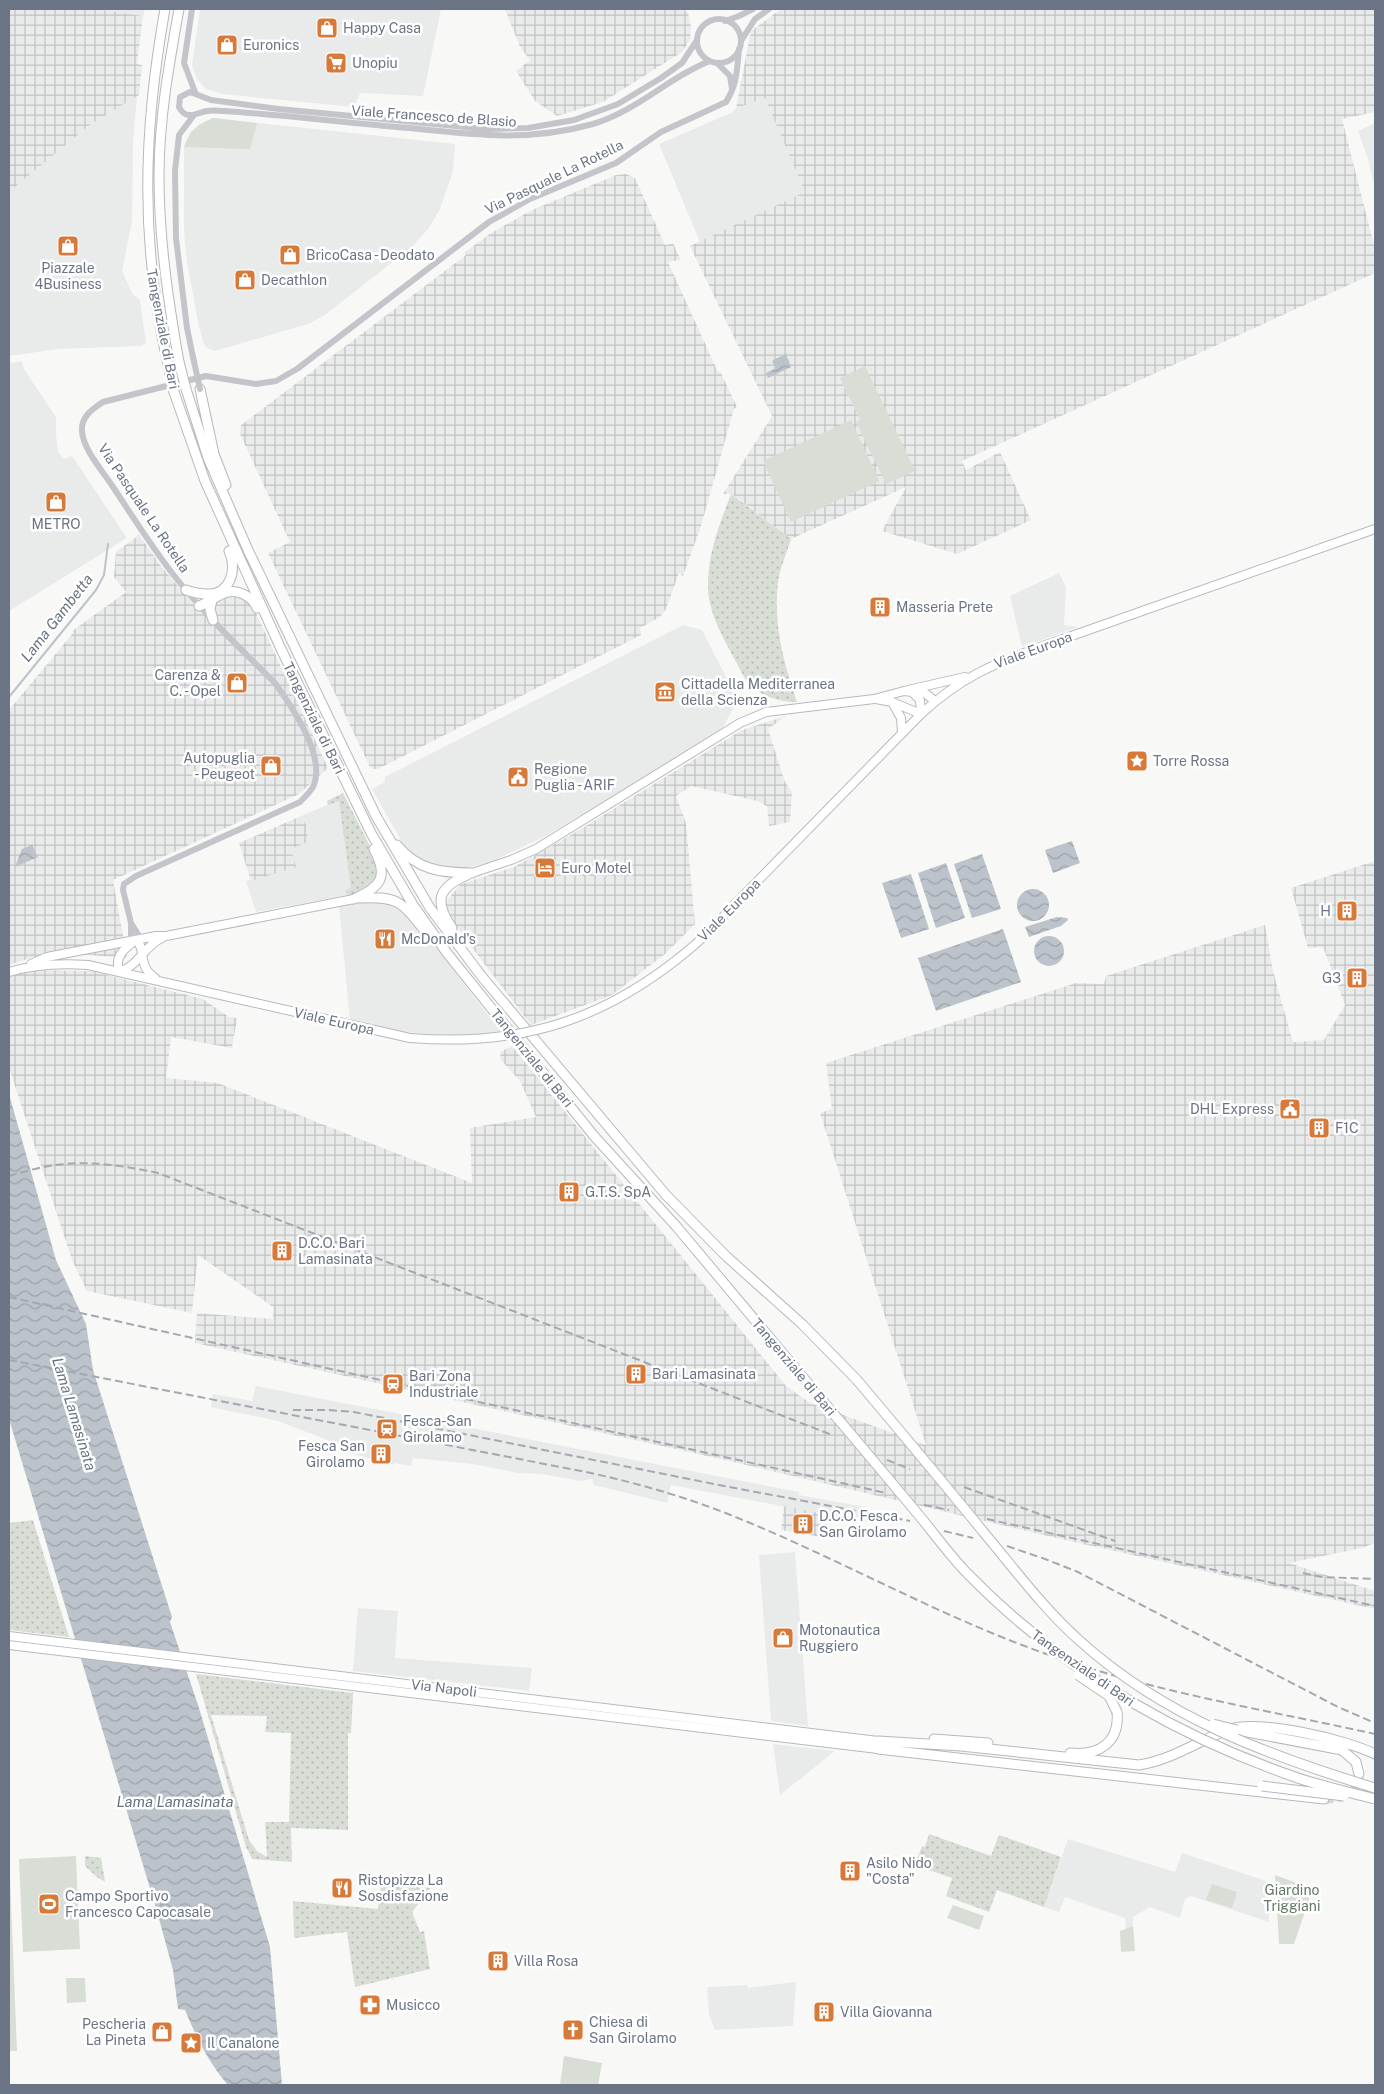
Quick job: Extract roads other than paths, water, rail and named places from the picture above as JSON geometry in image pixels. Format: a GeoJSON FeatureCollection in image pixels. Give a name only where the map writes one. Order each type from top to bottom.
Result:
{"type":"FeatureCollection","features":[{"type":"Feature","properties":{"kind":"highway","name":"Tangenziale di Bari"},"geometry":{"type":"LineString","coordinates":[[165,9],[151,105],[146,192],[152,278],[174,392],[205,481],[280,650],[388,864],[413,904],[447,953],[594,1136],[676,1226],[965,1570],[1025,1627],[1072,1664],[1149,1713],[1200,1739],[1298,1778],[1375,1800]]}},
{"type":"Feature","properties":{"kind":"highway","name":"Tangenziale di Bari"},"geometry":{"type":"LineString","coordinates":[[179,9],[164,102],[159,175],[161,238],[170,308],[179,362],[186,389],[208,458],[231,512],[376,816],[415,885],[455,943],[509,1010],[666,1195],[726,1256],[802,1324],[857,1380],[1045,1606],[1080,1642],[1146,1691],[1200,1723],[1262,1750],[1375,1788]]}},
{"type":"Feature","properties":{"kind":"highway"},"geometry":{"type":"LineString","coordinates":[[200,389],[214,454],[231,497],[231,512]]}},
{"type":"Feature","properties":{"kind":"highway"},"geometry":{"type":"LineString","coordinates":[[186,590],[209,597],[221,590],[230,581],[233,575],[234,560],[225,541],[225,527]]}},
{"type":"Feature","properties":{"kind":"highway"},"geometry":{"type":"LineString","coordinates":[[199,606],[202,597],[225,592],[236,591],[248,596],[254,602],[268,631],[280,650]]}},
{"type":"Feature","properties":{"kind":"highway"},"geometry":{"type":"LineString","coordinates":[[209,597],[213,620]]}},
{"type":"Feature","properties":{"kind":"highway"},"geometry":{"type":"LineString","coordinates":[[338,767],[346,795],[378,858],[382,873],[379,884],[374,889],[354,898]]}},
{"type":"Feature","properties":{"kind":"highway"},"geometry":{"type":"LineString","coordinates":[[376,816],[384,822],[397,845],[413,861],[427,869],[442,872],[472,873]]}},
{"type":"Feature","properties":{"kind":"highway"},"geometry":{"type":"LineString","coordinates":[[455,943],[452,928],[441,909],[442,895],[450,884],[472,873]]}},
{"type":"Feature","properties":{"kind":"highway"},"geometry":{"type":"LineString","coordinates":[[354,898],[380,897],[393,899],[403,905],[447,953]]}},
{"type":"Feature","properties":{"kind":"highway"},"geometry":{"type":"LineString","coordinates":[[878,1745],[958,1739],[1086,1754],[1104,1746],[1111,1740],[1118,1723],[1117,1712],[1109,1696],[1078,1674],[1072,1664]]}},
{"type":"Feature","properties":{"kind":"highway"},"geometry":{"type":"LineString","coordinates":[[1175,1709],[1237,1730],[1342,1750],[1356,1762],[1359,1774]]}},
{"type":"Feature","properties":{"kind":"highway"},"geometry":{"type":"LineString","coordinates":[[878,1745],[961,1746],[1139,1765],[1164,1760],[1228,1729],[1261,1725],[1338,1741],[1375,1754]]}},
{"type":"Feature","properties":{"kind":"highway"},"geometry":{"type":"LineString","coordinates":[[878,1745],[962,1752],[1322,1792],[1375,1800]]}},
{"type":"Feature","properties":{"kind":"highway"},"geometry":{"type":"LineString","coordinates":[[878,1745],[1324,1799]]}},
{"type":"Feature","properties":{"kind":"main road","name":"Viale Europa"},"geometry":{"type":"LineString","coordinates":[[9,972],[50,964],[70,964],[120,972],[410,1038],[440,1040],[496,1038],[522,1034],[567,1022],[617,1000],[692,947],[902,732],[935,701],[971,675],[994,664],[1043,646],[1375,529]]}},
{"type":"Feature","properties":{"kind":"main road"},"geometry":{"type":"LineString","coordinates":[[472,873],[511,860],[536,849],[755,716],[766,712],[874,699],[971,675]]}},
{"type":"Feature","properties":{"kind":"main road"},"geometry":{"type":"LineString","coordinates":[[914,689],[926,694],[935,701]]}},
{"type":"Feature","properties":{"kind":"main road"},"geometry":{"type":"LineString","coordinates":[[874,699],[892,702],[921,714],[920,700],[912,692],[904,691]]}},
{"type":"Feature","properties":{"kind":"main road"},"geometry":{"type":"LineString","coordinates":[[892,702],[902,718],[902,732]]}},
{"type":"Feature","properties":{"kind":"main road"},"geometry":{"type":"LineString","coordinates":[[23,968],[47,957],[166,936],[354,898]]}},
{"type":"Feature","properties":{"kind":"main road"},"geometry":{"type":"LineString","coordinates":[[136,940],[121,953],[118,966],[120,972],[130,967],[148,946],[166,936]]}},
{"type":"Feature","properties":{"kind":"main road"},"geometry":{"type":"LineString","coordinates":[[136,940],[141,947],[147,971],[158,980]]}},
{"type":"Feature","properties":{"kind":"main road","name":"Via Napoli"},"geometry":{"type":"LineString","coordinates":[[9,1636],[878,1745]]}},
{"type":"Feature","properties":{"kind":"main road","name":"Via Napoli"},"geometry":{"type":"LineString","coordinates":[[9,1645],[878,1745]]}},
{"type":"Feature","properties":{"kind":"street"},"geometry":{"type":"LineString","coordinates":[[192,9],[184,63],[197,94],[203,102],[197,114],[179,135],[175,171],[176,238],[187,328],[200,389]]}},
{"type":"Feature","properties":{"kind":"street"},"geometry":{"type":"LineString","coordinates":[[732,92],[730,76],[717,63],[710,61],[700,52],[697,40],[701,29],[706,24],[739,16],[753,9]]}},
{"type":"Feature","properties":{"kind":"street"},"geometry":{"type":"LineString","coordinates":[[732,92],[741,42],[755,19],[769,9]]}},
{"type":"Feature","properties":{"kind":"street"},"geometry":{"type":"LineString","coordinates":[[725,20],[737,29],[741,42]]}},
{"type":"Feature","properties":{"kind":"street","name":"Viale Francesco de Blasio"},"geometry":{"type":"LineString","coordinates":[[487,132],[528,128],[574,120],[618,104],[682,63],[697,40]]}},
{"type":"Feature","properties":{"kind":"street"},"geometry":{"type":"LineString","coordinates":[[717,63],[731,59],[739,50]]}},
{"type":"Feature","properties":{"kind":"street","name":"Viale Francesco de Blasio"},"geometry":{"type":"LineString","coordinates":[[197,114],[224,110],[541,135],[598,122],[638,104],[695,67],[710,61]]}},
{"type":"Feature","properties":{"kind":"street","name":"Via Pasquale La Rotella"},"geometry":{"type":"LineString","coordinates":[[131,923],[123,890],[124,884],[128,880],[296,804],[308,794],[315,780],[316,766],[314,753],[285,697],[275,683],[199,606],[159,555],[88,449],[82,430],[83,419],[90,411],[104,402],[206,376],[250,383],[276,381],[297,369],[488,222],[530,199],[616,163],[661,132],[726,102],[732,92]]}},
{"type":"Feature","properties":{"kind":"street"},"geometry":{"type":"LineString","coordinates":[[197,94],[185,93],[179,103],[181,110],[185,114],[197,114]]}},
{"type":"Feature","properties":{"kind":"street","name":"Viale Francesco de Blasio"},"geometry":{"type":"LineString","coordinates":[[197,94],[211,100],[228,103],[453,129]]}},
{"type":"Feature","properties":{"kind":"street"},"geometry":{"type":"LineString","coordinates":[[131,923],[136,940]]}},
{"type":"Feature","properties":{"kind":"street"},"geometry":{"type":"LineString","coordinates":[[131,923],[136,940]]}},
{"type":"Feature","properties":{"kind":"water"},"geometry":{"type":"Polygon","coordinates":[[[786,354],[791,367],[768,378],[766,373],[776,368],[772,361],[786,354]]]}},
{"type":"Feature","properties":{"kind":"water"},"geometry":{"type":"Polygon","coordinates":[[[1072,841],[1080,863],[1053,873],[1045,850],[1072,841]]]}},
{"type":"Feature","properties":{"kind":"water"},"geometry":{"type":"Polygon","coordinates":[[[32,845],[38,857],[15,867],[22,849],[32,845]]]}},
{"type":"Feature","properties":{"kind":"water"},"geometry":{"type":"Polygon","coordinates":[[[982,854],[1001,909],[972,918],[954,864],[982,854]]]}},
{"type":"Feature","properties":{"kind":"water"},"geometry":{"type":"Polygon","coordinates":[[[946,863],[965,918],[936,928],[918,873],[946,863]]]}},
{"type":"Feature","properties":{"kind":"water"},"geometry":{"type":"Polygon","coordinates":[[[911,874],[929,929],[901,938],[882,883],[911,874]]]}},
{"type":"Feature","properties":{"kind":"water"},"geometry":{"type":"Polygon","coordinates":[[[1033,889],[1044,894],[1049,905],[1044,916],[1033,921],[1022,916],[1017,905],[1022,894],[1033,889]]]}},
{"type":"Feature","properties":{"kind":"water"},"geometry":{"type":"Polygon","coordinates":[[[1057,917],[1067,918],[1068,920],[1061,926],[1029,937],[1025,927],[1057,917]]]}},
{"type":"Feature","properties":{"kind":"water"},"geometry":{"type":"Polygon","coordinates":[[[1003,929],[1021,982],[936,1011],[918,958],[1003,929]]]}},
{"type":"Feature","properties":{"kind":"water"},"geometry":{"type":"Polygon","coordinates":[[[1049,936],[1060,940],[1064,951],[1060,962],[1049,966],[1038,962],[1034,951],[1038,940],[1049,936]]]}},
{"type":"Feature","properties":{"kind":"water","name":"Lama Lamasinata"},"geometry":{"type":"Polygon","coordinates":[[[9,1094],[56,1260],[86,1324],[93,1370],[172,1617],[170,1622],[199,1708],[270,1947],[282,2085],[228,2085],[204,2049],[185,2010],[178,2009],[173,1970],[158,1915],[9,1419],[9,1094]]]}},
{"type":"Feature","properties":{"kind":"waterway","name":"Lama Gambetta"},"geometry":{"type":"LineString","coordinates":[[9,697],[96,590],[104,575],[108,544]]}},
{"type":"Feature","properties":{"kind":"tunnel"},"geometry":{"type":"LineString","coordinates":[[1324,1799],[1342,1797],[1352,1792],[1359,1776]]}},
{"type":"Feature","properties":{"kind":"railway"},"geometry":{"type":"LineString","coordinates":[[9,1176],[44,1167],[77,1163],[112,1165],[158,1173],[832,1435]]}},
{"type":"Feature","properties":{"kind":"railway"},"geometry":{"type":"LineString","coordinates":[[9,1297],[886,1493]]}},
{"type":"Feature","properties":{"kind":"railway"},"geometry":{"type":"LineString","coordinates":[[9,1360],[586,1472],[644,1486],[738,1518],[986,1631],[1065,1660],[1152,1686],[1375,1734]]}},
{"type":"Feature","properties":{"kind":"railway"},"geometry":{"type":"LineString","coordinates":[[293,1410],[354,1412],[910,1521]]}},
{"type":"Feature","properties":{"kind":"railway"},"geometry":{"type":"LineString","coordinates":[[887,1460],[910,1469]]}},
{"type":"Feature","properties":{"kind":"railway"},"geometry":{"type":"LineString","coordinates":[[964,1487],[1115,1541]]}},
{"type":"Feature","properties":{"kind":"railway"},"geometry":{"type":"LineString","coordinates":[[924,1505],[949,1510]]}},
{"type":"Feature","properties":{"kind":"railway"},"geometry":{"type":"LineString","coordinates":[[987,1519],[1375,1606]]}},
{"type":"Feature","properties":{"kind":"railway"},"geometry":{"type":"LineString","coordinates":[[944,1531],[973,1538]]}},
{"type":"Feature","properties":{"kind":"railway"},"geometry":{"type":"LineString","coordinates":[[1007,1546],[1078,1572],[1338,1707],[1375,1723]]}},
{"type":"Feature","properties":{"kind":"railway"},"geometry":{"type":"LineString","coordinates":[[1303,1573],[1322,1577],[1375,1579]]}},
{"type":"Feature","properties":{"kind":"place","name":"Happy Casa"},"geometry":{"type":"Point","coordinates":[327,28]}},
{"type":"Feature","properties":{"kind":"place","name":"Euronics"},"geometry":{"type":"Point","coordinates":[227,45]}},
{"type":"Feature","properties":{"kind":"place","name":"Unopiu"},"geometry":{"type":"Point","coordinates":[336,63]}},
{"type":"Feature","properties":{"kind":"place","name":"Piazzale 4Business"},"geometry":{"type":"Point","coordinates":[68,246]}},
{"type":"Feature","properties":{"kind":"place","name":"BricoCasa - Deodato"},"geometry":{"type":"Point","coordinates":[290,255]}},
{"type":"Feature","properties":{"kind":"place","name":"Decathlon"},"geometry":{"type":"Point","coordinates":[245,280]}},
{"type":"Feature","properties":{"kind":"place","name":"METRO"},"geometry":{"type":"Point","coordinates":[56,502]}},
{"type":"Feature","properties":{"kind":"place","name":"Masseria Prete"},"geometry":{"type":"Point","coordinates":[880,607]}},
{"type":"Feature","properties":{"kind":"place","name":"Carenza & C. - Opel"},"geometry":{"type":"Point","coordinates":[237,683]}},
{"type":"Feature","properties":{"kind":"place","name":"Cittadella Mediterranea della Scienza"},"geometry":{"type":"Point","coordinates":[665,692]}},
{"type":"Feature","properties":{"kind":"place","name":"Torre Rossa"},"geometry":{"type":"Point","coordinates":[1137,761]}},
{"type":"Feature","properties":{"kind":"place","name":"Autopuglia - Peugeot"},"geometry":{"type":"Point","coordinates":[271,766]}},
{"type":"Feature","properties":{"kind":"place","name":"Regione Puglia - ARIF"},"geometry":{"type":"Point","coordinates":[518,777]}},
{"type":"Feature","properties":{"kind":"place","name":"Euro Motel"},"geometry":{"type":"Point","coordinates":[545,868]}},
{"type":"Feature","properties":{"kind":"place","name":"H"},"geometry":{"type":"Point","coordinates":[1347,911]}},
{"type":"Feature","properties":{"kind":"place","name":"McDonald's"},"geometry":{"type":"Point","coordinates":[385,939]}},
{"type":"Feature","properties":{"kind":"place","name":"G3"},"geometry":{"type":"Point","coordinates":[1357,978]}},
{"type":"Feature","properties":{"kind":"place","name":"DHL Express"},"geometry":{"type":"Point","coordinates":[1290,1109]}},
{"type":"Feature","properties":{"kind":"place","name":"F1C"},"geometry":{"type":"Point","coordinates":[1319,1128]}},
{"type":"Feature","properties":{"kind":"place","name":"G.T.S. SpA"},"geometry":{"type":"Point","coordinates":[569,1192]}},
{"type":"Feature","properties":{"kind":"place","name":"D.C.O. Bari Lamasinata"},"geometry":{"type":"Point","coordinates":[282,1251]}},
{"type":"Feature","properties":{"kind":"place","name":"Bari Lamasinata"},"geometry":{"type":"Point","coordinates":[636,1374]}},
{"type":"Feature","properties":{"kind":"place","name":"Bari Zona Industriale"},"geometry":{"type":"Point","coordinates":[393,1384]}},
{"type":"Feature","properties":{"kind":"place","name":"Fesca-San Girolamo"},"geometry":{"type":"Point","coordinates":[387,1429]}},
{"type":"Feature","properties":{"kind":"place","name":"Fesca San Girolamo"},"geometry":{"type":"Point","coordinates":[381,1454]}},
{"type":"Feature","properties":{"kind":"place","name":"D.C.O. Fesca San Girolamo"},"geometry":{"type":"Point","coordinates":[803,1524]}},
{"type":"Feature","properties":{"kind":"place","name":"Motonautica Ruggiero"},"geometry":{"type":"Point","coordinates":[783,1638]}},
{"type":"Feature","properties":{"kind":"place","name":"Asilo Nido \"Costa\""},"geometry":{"type":"Point","coordinates":[850,1871]}},
{"type":"Feature","properties":{"kind":"place","name":"Ristopizza La Sosdisfazione"},"geometry":{"type":"Point","coordinates":[342,1888]}},
{"type":"Feature","properties":{"kind":"place","name":"Campo Sportivo Francesco Capocasale"},"geometry":{"type":"Point","coordinates":[49,1904]}},
{"type":"Feature","properties":{"kind":"place","name":"Villa Rosa"},"geometry":{"type":"Point","coordinates":[498,1961]}},
{"type":"Feature","properties":{"kind":"place","name":"Musicco"},"geometry":{"type":"Point","coordinates":[370,2005]}},
{"type":"Feature","properties":{"kind":"place","name":"Villa Giovanna"},"geometry":{"type":"Point","coordinates":[824,2012]}},
{"type":"Feature","properties":{"kind":"place","name":"Chiesa di San Girolamo"},"geometry":{"type":"Point","coordinates":[573,2030]}},
{"type":"Feature","properties":{"kind":"place","name":"Pescheria La Pineta"},"geometry":{"type":"Point","coordinates":[162,2032]}},
{"type":"Feature","properties":{"kind":"place","name":"Il Canalone"},"geometry":{"type":"Point","coordinates":[191,2043]}},
{"type":"Feature","properties":{"kind":"park label","name":"Giardino Triggiani"},"geometry":{"type":"Point","coordinates":[1292,1898]}}]}
